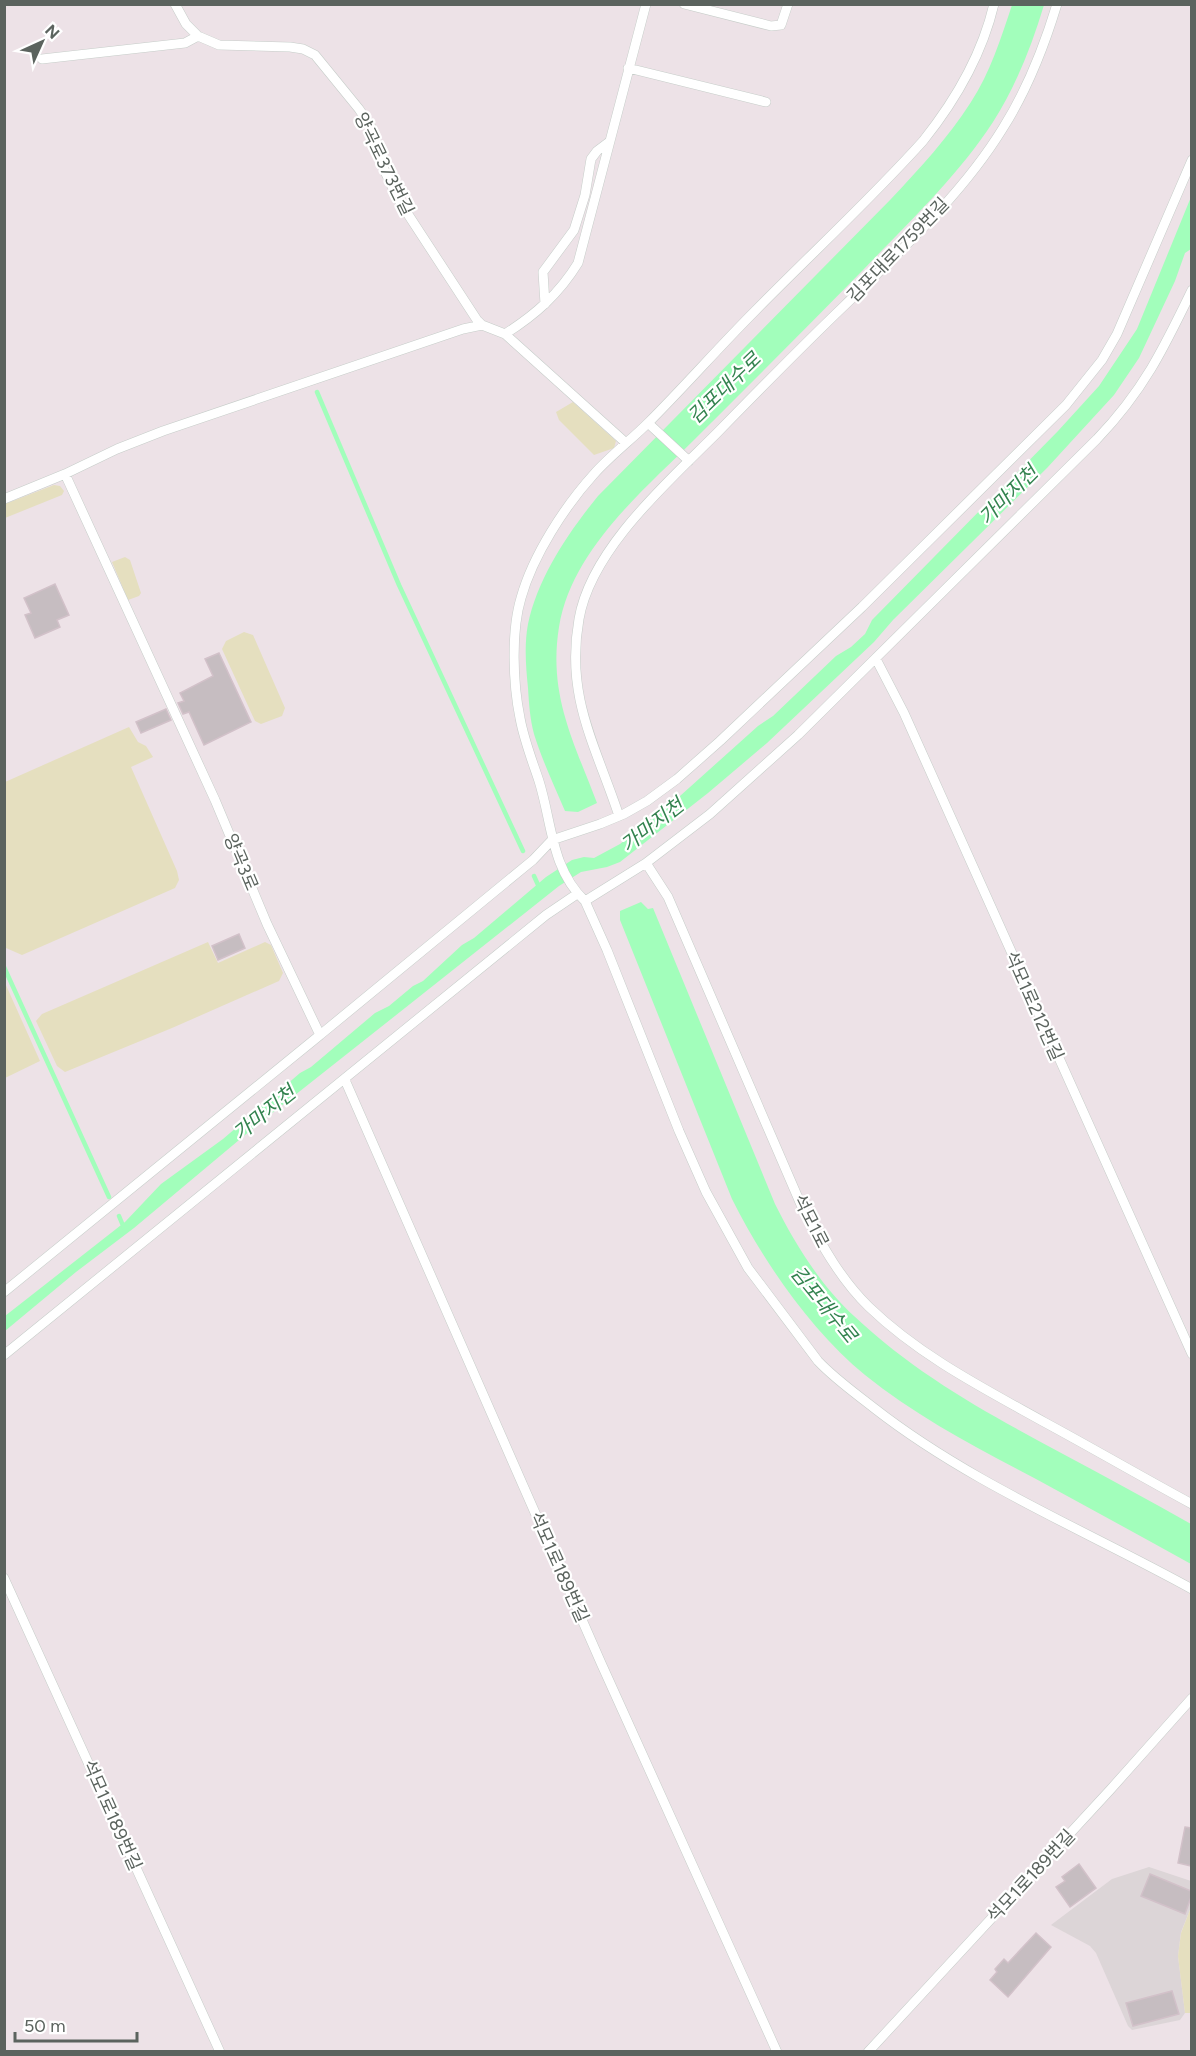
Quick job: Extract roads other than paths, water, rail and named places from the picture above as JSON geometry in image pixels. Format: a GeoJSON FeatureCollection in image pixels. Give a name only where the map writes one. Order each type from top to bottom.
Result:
{"type":"FeatureCollection","features":[{"type":"Feature","properties":{"kind":"lane"},"geometry":{"type":"LineString","coordinates":[[42,59],[185,43],[198,36],[186,24],[175,4]]}},
{"type":"Feature","properties":{"kind":"lane"},"geometry":{"type":"LineString","coordinates":[[505,334],[545,304],[565,284],[578,263],[646,4]]}},
{"type":"Feature","properties":{"kind":"lane"},"geometry":{"type":"LineString","coordinates":[[684,4],[771,26],[781,25],[788,4]]}},
{"type":"Feature","properties":{"kind":"lane"},"geometry":{"type":"LineString","coordinates":[[994,4],[977,55],[940,121],[755,311],[651,425],[626,443],[592,476],[549,537],[526,583],[516,618],[516,692],[519,717],[546,806],[553,845],[575,891],[585,901],[607,950],[679,1131],[706,1192],[748,1268],[818,1361],[829,1373],[898,1427],[955,1464],[1191,1589]]}},
{"type":"Feature","properties":{"kind":"lane","name":"김포대로1759번길"},"geometry":{"type":"LineString","coordinates":[[619,816],[588,732],[578,694],[576,651],[579,616],[592,579],[609,551],[686,458],[888,263],[970,174],[988,151],[1017,104],[1031,75],[1058,4]]}},
{"type":"Feature","properties":{"kind":"lane","name":"양곡로373번길"},"geometry":{"type":"LineString","coordinates":[[198,36],[219,45],[290,47],[303,49],[315,55],[371,127],[382,165],[398,199],[482,325]]}},
{"type":"Feature","properties":{"kind":"lane"},"geometry":{"type":"LineString","coordinates":[[628,68],[766,102]]}},
{"type":"Feature","properties":{"kind":"lane"},"geometry":{"type":"LineString","coordinates":[[545,304],[543,272],[573,230],[585,195],[591,159],[609,142]]}},
{"type":"Feature","properties":{"kind":"lane"},"geometry":{"type":"LineString","coordinates":[[4,1292],[532,860],[553,845],[619,816],[655,795],[720,741],[862,607],[1066,405],[1102,360],[1117,334],[1191,160]]}},
{"type":"Feature","properties":{"kind":"lane"},"geometry":{"type":"LineString","coordinates":[[585,901],[646,864],[743,785],[876,659],[1120,416],[1161,354],[1191,290]]}},
{"type":"Feature","properties":{"kind":"lane"},"geometry":{"type":"LineString","coordinates":[[4,499],[163,431],[463,329],[482,325],[505,334],[626,443]]}},
{"type":"Feature","properties":{"kind":"lane"},"geometry":{"type":"LineString","coordinates":[[651,425],[686,458]]}},
{"type":"Feature","properties":{"kind":"lane","name":"양곡3로"},"geometry":{"type":"LineString","coordinates":[[65,474],[214,800],[267,924],[320,1035]]}},
{"type":"Feature","properties":{"kind":"lane","name":"석모1로212번길"},"geometry":{"type":"LineString","coordinates":[[876,659],[904,713],[1191,1354]]}},
{"type":"Feature","properties":{"kind":"lane","name":"석모1로"},"geometry":{"type":"LineString","coordinates":[[646,864],[668,897],[805,1214],[832,1262],[854,1290],[899,1332],[952,1370],[1191,1504]]}},
{"type":"Feature","properties":{"kind":"lane"},"geometry":{"type":"LineString","coordinates":[[4,1355],[575,891]]}},
{"type":"Feature","properties":{"kind":"lane","name":"석모1로189번길"},"geometry":{"type":"LineString","coordinates":[[345,1080],[601,1663],[777,2052]]}},
{"type":"Feature","properties":{"kind":"lane","name":"석모1로189번길"},"geometry":{"type":"LineString","coordinates":[[4,1578],[220,2052]]}},
{"type":"Feature","properties":{"kind":"lane","name":"석모1로189번길"},"geometry":{"type":"LineString","coordinates":[[868,2052],[1110,1790],[1191,1698]]}},
{"type":"Feature","properties":{"kind":"water","name":"김포대수로"},"geometry":{"type":"Polygon","coordinates":[[[1012,5],[1044,5],[1016,80],[993,122],[964,162],[801,333],[612,523],[578,572],[566,599],[559,627],[557,675],[565,718],[597,803],[578,812],[565,811],[534,734],[526,656],[528,624],[533,607],[539,589],[556,556],[598,496],[891,199],[943,140],[971,102],[984,79],[1012,5]]]}},
{"type":"Feature","properties":{"kind":"water","name":"가마지천"},"geometry":{"type":"Polygon","coordinates":[[[1191,197],[1191,249],[1185,253],[1175,281],[1139,358],[1114,395],[1047,468],[893,620],[874,642],[767,743],[708,793],[620,862],[581,872],[559,886],[251,1130],[134,1228],[76,1272],[5,1331],[5,1316],[125,1222],[161,1184],[223,1139],[375,1013],[389,1006],[413,986],[423,981],[462,945],[474,938],[546,877],[572,860],[584,857],[594,858],[620,844],[680,796],[758,726],[773,716],[836,656],[851,647],[865,634],[872,620],[1058,431],[1099,386],[1137,329],[1191,197]]]}},
{"type":"Feature","properties":{"kind":"water","name":"김포대수로"},"geometry":{"type":"Polygon","coordinates":[[[641,902],[648,909],[653,908],[775,1204],[800,1249],[820,1278],[854,1316],[928,1375],[1007,1424],[1191,1524],[1191,1564],[970,1444],[905,1405],[845,1357],[807,1316],[773,1270],[732,1199],[620,920],[620,911],[641,902]]]}},
{"type":"Feature","properties":{"kind":"waterway"},"geometry":{"type":"LineString","coordinates":[[317,392],[399,585],[523,851]]}},
{"type":"Feature","properties":{"kind":"waterway"},"geometry":{"type":"LineString","coordinates":[[534,876],[539,887]]}},
{"type":"Feature","properties":{"kind":"waterway"},"geometry":{"type":"LineString","coordinates":[[4,967],[109,1197]]}},
{"type":"Feature","properties":{"kind":"waterway"},"geometry":{"type":"LineString","coordinates":[[119,1216],[124,1228]]}}]}
